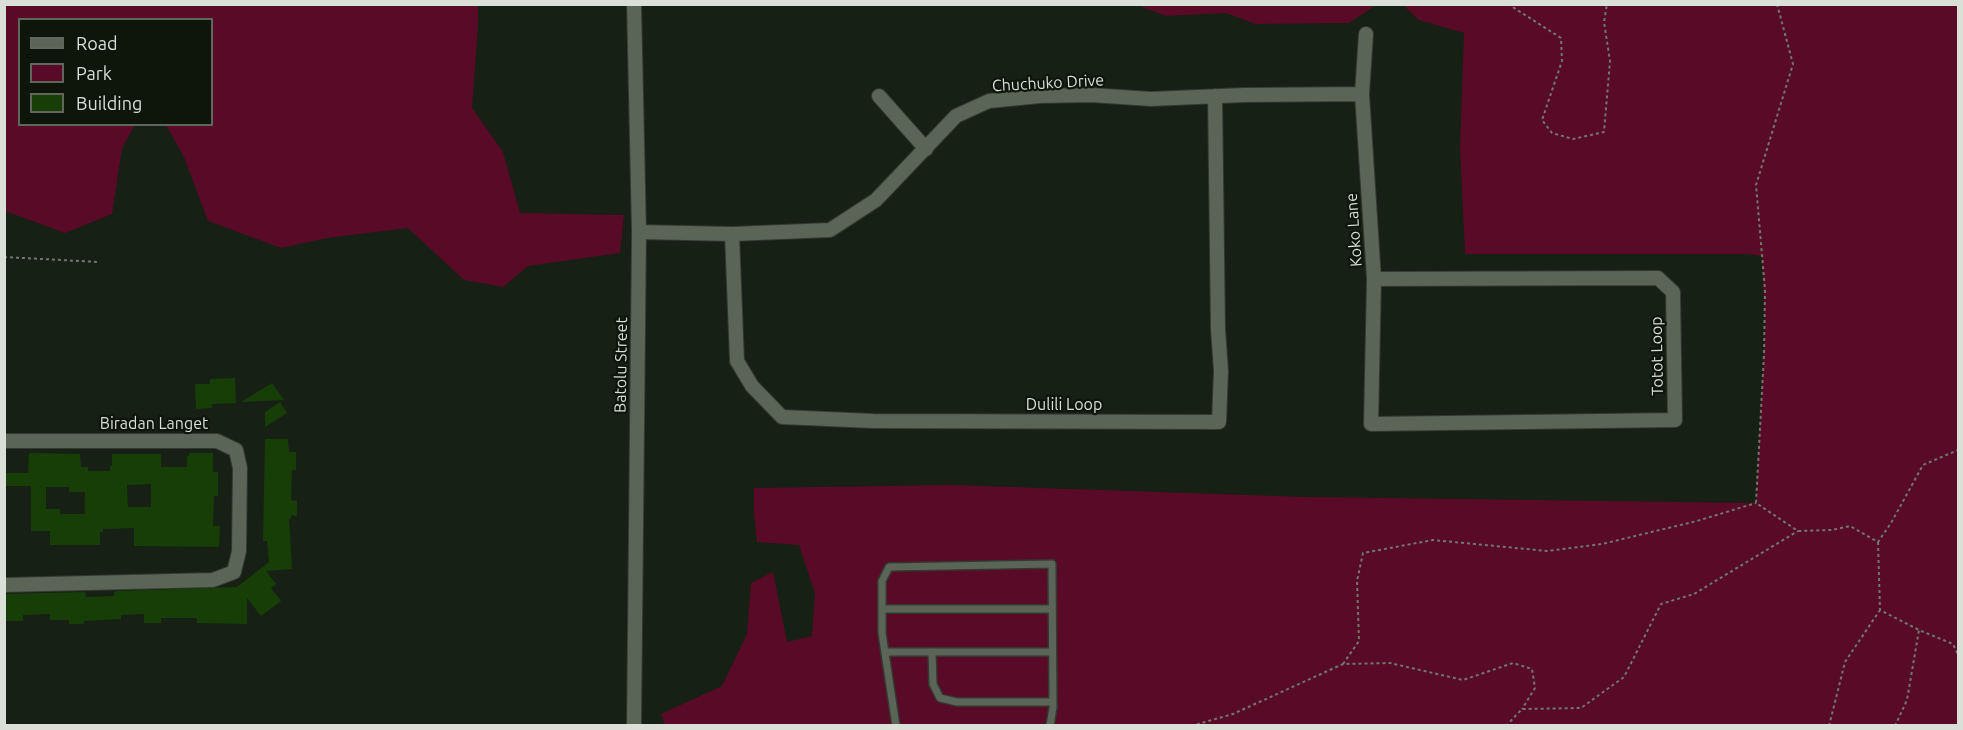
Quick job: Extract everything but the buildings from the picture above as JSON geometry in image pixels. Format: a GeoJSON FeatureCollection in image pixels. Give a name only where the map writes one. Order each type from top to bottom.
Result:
{"type":"FeatureCollection","features":[{"type":"Feature","properties":{"kind":"street","name":"Batolu Street"},"geometry":{"type":"LineString","coordinates":[[634,4],[639,232],[634,726]]}},
{"type":"Feature","properties":{"kind":"street","name":"Koko Lane"},"geometry":{"type":"LineString","coordinates":[[1366,34],[1362,94],[1374,279],[1371,424]]}},
{"type":"Feature","properties":{"kind":"street","name":"Chuchuko Drive"},"geometry":{"type":"LineString","coordinates":[[639,232],[732,234],[830,230],[876,200],[956,116],[989,101],[1040,96],[1091,95],[1151,99],[1362,94]]}},
{"type":"Feature","properties":{"kind":"street"},"geometry":{"type":"LineString","coordinates":[[879,96],[926,149]]}},
{"type":"Feature","properties":{"kind":"street","name":"Dulili Loop"},"geometry":{"type":"LineString","coordinates":[[732,234],[737,361],[752,386],[782,417],[873,421],[1220,422],[1215,96]]}},
{"type":"Feature","properties":{"kind":"street","name":"Totot Loop"},"geometry":{"type":"LineString","coordinates":[[1371,424],[1675,420],[1673,292],[1658,278],[1374,279]]}},
{"type":"Feature","properties":{"kind":"street","name":"Biradan Langet"},"geometry":{"type":"LineString","coordinates":[[4,441],[217,441],[236,450],[240,468],[239,551],[234,572],[213,579],[4,585]]}},
{"type":"Feature","properties":{"kind":"lane"},"geometry":{"type":"LineString","coordinates":[[896,726],[882,633],[882,581],[889,567],[1052,564],[1053,702],[1050,726]]}},
{"type":"Feature","properties":{"kind":"lane"},"geometry":{"type":"LineString","coordinates":[[882,609],[1052,609]]}},
{"type":"Feature","properties":{"kind":"lane"},"geometry":{"type":"LineString","coordinates":[[885,652],[1052,652]]}},
{"type":"Feature","properties":{"kind":"lane"},"geometry":{"type":"LineString","coordinates":[[932,652],[933,684],[940,698],[957,702],[1053,702]]}},
{"type":"Feature","properties":{"kind":"path"},"geometry":{"type":"LineString","coordinates":[[1508,4],[1561,38],[1562,61],[1542,120],[1552,133],[1574,139],[1604,132],[1610,61],[1604,21],[1607,4]]}},
{"type":"Feature","properties":{"kind":"path"},"geometry":{"type":"LineString","coordinates":[[1756,503],[1765,290],[1756,185],[1793,64],[1777,4]]}},
{"type":"Feature","properties":{"kind":"path"},"geometry":{"type":"LineString","coordinates":[[4,257],[99,261]]}},
{"type":"Feature","properties":{"kind":"path"},"geometry":{"type":"LineString","coordinates":[[1828,726],[1845,662],[1880,610],[1878,542],[1923,465],[1959,450]]}},
{"type":"Feature","properties":{"kind":"path"},"geometry":{"type":"LineString","coordinates":[[1756,503],[1798,531]]}},
{"type":"Feature","properties":{"kind":"path"},"geometry":{"type":"LineString","coordinates":[[1343,664],[1359,641],[1357,581],[1363,553],[1433,540],[1547,551],[1602,544],[1696,521],[1756,503]]}},
{"type":"Feature","properties":{"kind":"path"},"geometry":{"type":"LineString","coordinates":[[1522,709],[1581,708],[1624,677],[1661,604],[1694,594],[1798,531],[1832,530],[1850,526],[1878,542]]}},
{"type":"Feature","properties":{"kind":"path"},"geometry":{"type":"LineString","coordinates":[[1880,610],[1953,644],[1959,655]]}},
{"type":"Feature","properties":{"kind":"path"},"geometry":{"type":"LineString","coordinates":[[1895,726],[1907,700],[1919,630]]}},
{"type":"Feature","properties":{"kind":"path"},"geometry":{"type":"LineString","coordinates":[[1191,726],[1233,714],[1343,664],[1390,663],[1463,680],[1513,663],[1532,669],[1536,688],[1522,709],[1506,726]]}},
{"type":"Feature","properties":{"kind":"green space"},"geometry":{"type":"Polygon","coordinates":[[[1144,4],[1376,5],[1349,23],[1256,24],[1226,13],[1166,16],[1142,7],[1144,4]]]}},
{"type":"Feature","properties":{"kind":"green space"},"geometry":{"type":"Polygon","coordinates":[[[4,5],[478,5],[472,108],[503,152],[520,213],[624,215],[620,253],[528,266],[503,287],[464,280],[408,228],[327,238],[281,248],[208,221],[184,157],[167,126],[213,126],[213,18],[18,18],[18,126],[134,126],[122,148],[112,214],[65,233],[5,211],[4,5]]]}},
{"type":"Feature","properties":{"kind":"green space"},"geometry":{"type":"Polygon","coordinates":[[[1403,5],[1958,5],[1958,725],[665,726],[661,714],[722,686],[747,634],[751,583],[773,572],[787,642],[812,636],[815,593],[799,545],[757,542],[754,488],[952,485],[1306,497],[1756,503],[1765,327],[1762,256],[1748,254],[1465,254],[1460,147],[1464,33],[1419,20],[1403,5]]]}}]}
